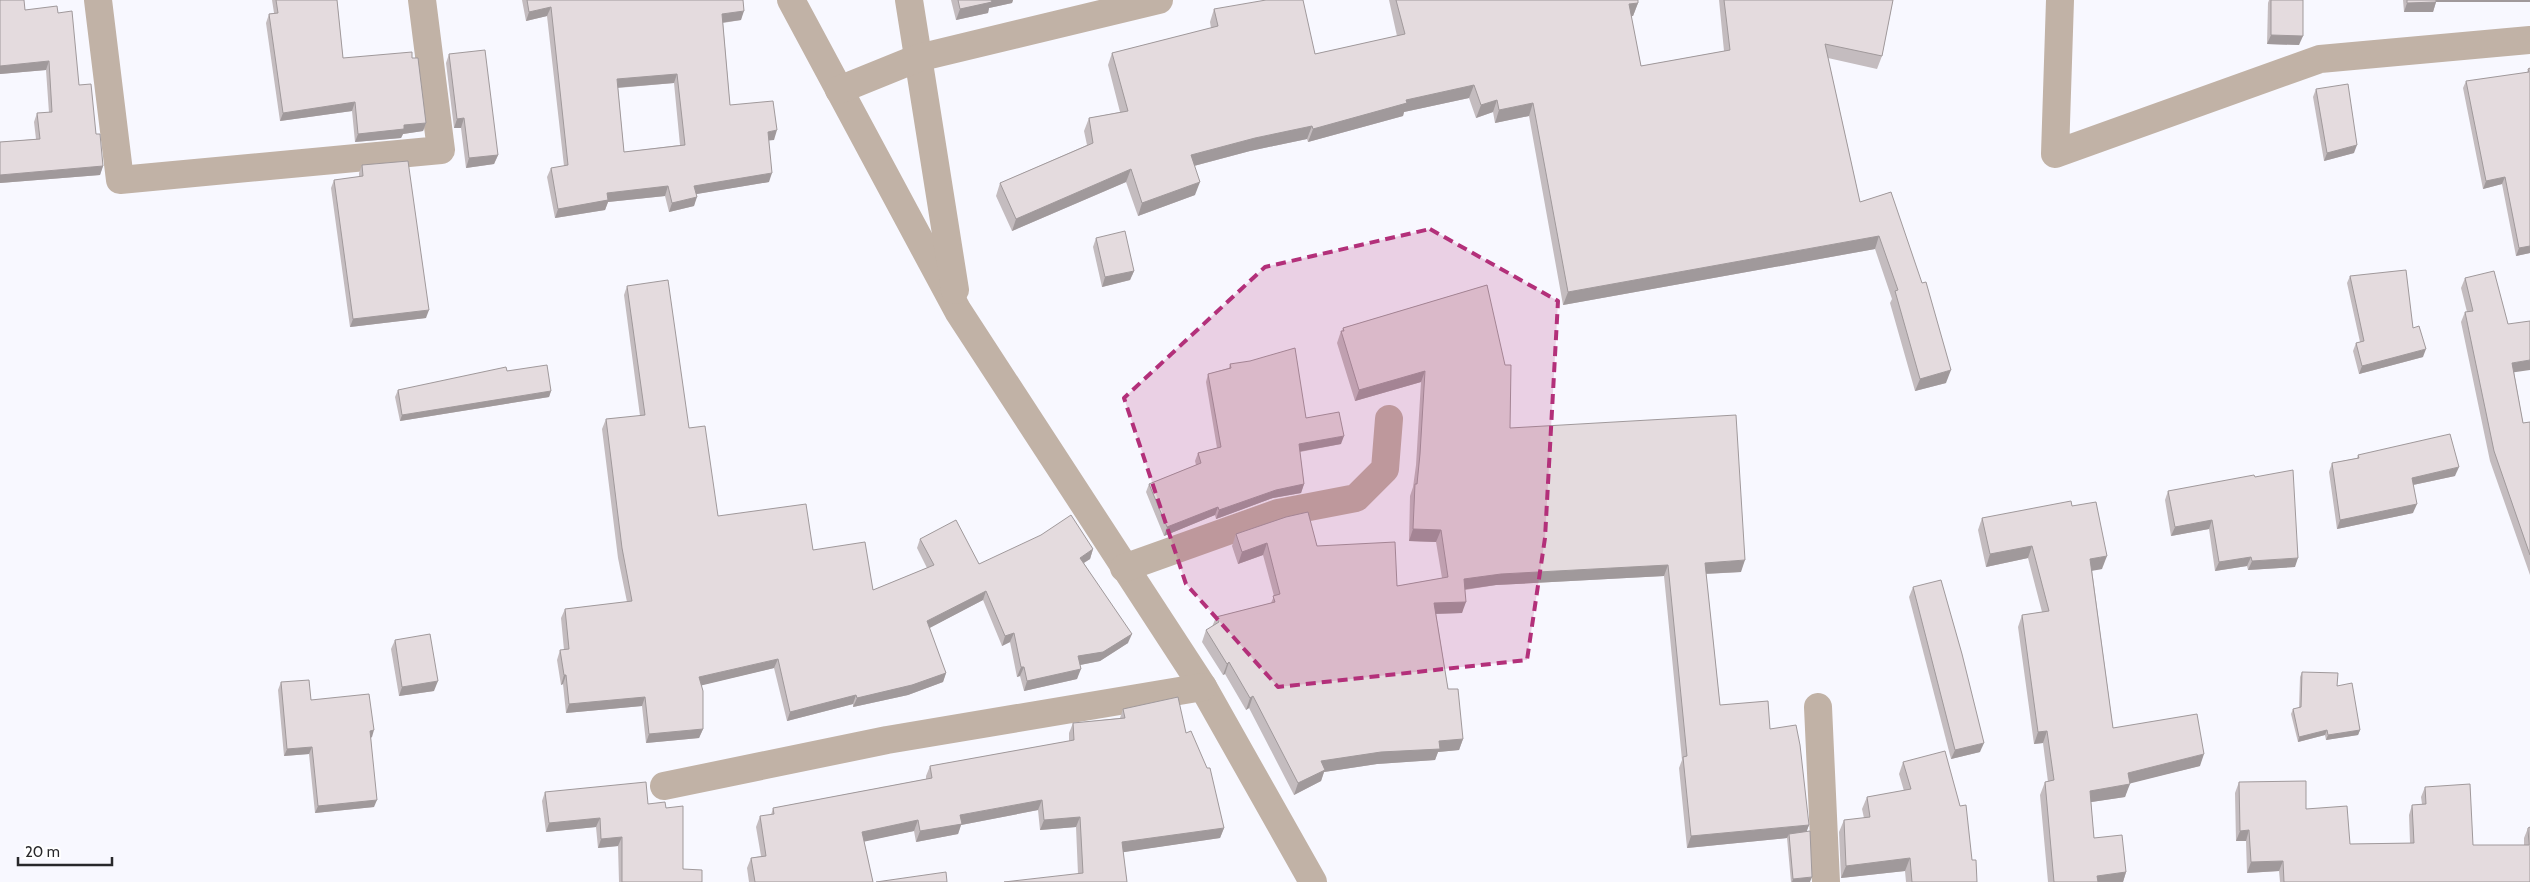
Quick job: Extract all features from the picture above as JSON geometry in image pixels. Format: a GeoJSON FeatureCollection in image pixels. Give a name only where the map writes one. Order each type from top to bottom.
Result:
{"type":"FeatureCollection","features":[{"type":"Feature","properties":{"kind":"street"},"geometry":{"type":"LineString","coordinates":[[98,0],[120,180],[441,150],[422,0]]}},
{"type":"Feature","properties":{"kind":"street"},"geometry":{"type":"LineString","coordinates":[[791,0],[958,311],[1203,687],[1314,882]]}},
{"type":"Feature","properties":{"kind":"street"},"geometry":{"type":"LineString","coordinates":[[910,0],[958,311]]}},
{"type":"Feature","properties":{"kind":"street"},"geometry":{"type":"LineString","coordinates":[[840,90],[918,58],[1159,0]]}},
{"type":"Feature","properties":{"kind":"street"},"geometry":{"type":"LineString","coordinates":[[2060,0],[2055,154],[2320,59],[2530,40]]}},
{"type":"Feature","properties":{"kind":"street"},"geometry":{"type":"LineString","coordinates":[[1124,568],[1278,513],[1356,498],[1385,469],[1389,419]]}},
{"type":"Feature","properties":{"kind":"street"},"geometry":{"type":"LineString","coordinates":[[664,786],[887,740],[1203,687]]}},
{"type":"Feature","properties":{"kind":"street"},"geometry":{"type":"LineString","coordinates":[[1818,707],[1826,882]]}},
{"type":"Feature","properties":{"kind":"highlighted area"},"geometry":{"type":"Polygon","coordinates":[[[1430,229],[1558,301],[1545,538],[1527,660],[1278,687],[1186,584],[1124,398],[1265,267],[1430,229]]]}},
{"type":"Feature","properties":{"kind":"building"},"geometry":{"type":"Polygon","coordinates":[[[0,0],[24,0],[25,10],[57,6],[58,13],[72,11],[79,85],[91,84],[96,134],[100,134],[103,166],[0,175],[0,142],[40,139],[37,113],[52,112],[49,61],[0,66],[0,0]]]}},
{"type":"Feature","properties":{"kind":"building"},"geometry":{"type":"Polygon","coordinates":[[[276,0],[337,0],[343,58],[412,52],[412,58],[418,58],[426,123],[404,125],[404,129],[358,134],[355,102],[283,113],[269,14],[278,13],[276,0]]]}},
{"type":"Feature","properties":{"kind":"building"},"geometry":{"type":"Polygon","coordinates":[[[527,0],[743,0],[744,11],[722,14],[730,105],[773,101],[777,130],[768,132],[772,173],[694,186],[697,197],[672,203],[668,186],[607,193],[608,200],[558,209],[551,168],[568,165],[551,7],[529,12],[527,0]],[[677,74],[617,79],[624,152],[685,145],[677,74]]]}},
{"type":"Feature","properties":{"kind":"building"},"geometry":{"type":"Polygon","coordinates":[[[958,0],[991,0],[992,2],[960,9],[958,0]]]}},
{"type":"Feature","properties":{"kind":"building"},"geometry":{"type":"Polygon","coordinates":[[[1266,0],[1303,0],[1315,54],[1405,34],[1396,0],[1638,0],[1638,3],[1629,4],[1641,66],[1730,50],[1724,0],[1893,0],[1882,56],[1825,44],[1860,202],[1891,192],[1922,283],[1926,282],[1951,370],[1920,379],[1895,291],[1898,290],[1879,236],[1568,292],[1533,103],[1499,110],[1497,100],[1481,105],[1474,85],[1406,100],[1407,103],[1313,129],[1312,126],[1255,138],[1191,155],[1200,182],[1142,203],[1131,169],[1016,219],[1000,183],[1093,143],[1089,118],[1128,111],[1112,53],[1218,26],[1214,9],[1266,0]]]}},
{"type":"Feature","properties":{"kind":"building"},"geometry":{"type":"Polygon","coordinates":[[[2271,0],[2303,0],[2303,36],[2271,35],[2271,0]]]}},
{"type":"Feature","properties":{"kind":"building"},"geometry":{"type":"Polygon","coordinates":[[[2407,0],[2436,0],[2436,2],[2407,3],[2407,0]]]}},
{"type":"Feature","properties":{"kind":"building"},"geometry":{"type":"Polygon","coordinates":[[[485,50],[498,155],[469,158],[464,118],[457,119],[449,54],[485,50]]]}},
{"type":"Feature","properties":{"kind":"building"},"geometry":{"type":"Polygon","coordinates":[[[2530,68],[2530,246],[2519,248],[2505,177],[2486,181],[2466,81],[2529,72],[2528,69],[2530,68]]]}},
{"type":"Feature","properties":{"kind":"building"},"geometry":{"type":"Polygon","coordinates":[[[2348,84],[2357,145],[2327,153],[2316,89],[2348,84]]]}},
{"type":"Feature","properties":{"kind":"building"},"geometry":{"type":"Polygon","coordinates":[[[408,161],[429,310],[353,319],[334,180],[363,176],[362,165],[408,161]]]}},
{"type":"Feature","properties":{"kind":"building"},"geometry":{"type":"Polygon","coordinates":[[[1125,231],[1134,271],[1105,277],[1096,238],[1125,231]]]}},
{"type":"Feature","properties":{"kind":"building"},"geometry":{"type":"Polygon","coordinates":[[[2406,270],[2413,328],[2419,326],[2426,349],[2362,366],[2356,343],[2364,341],[2350,276],[2406,270]]]}},
{"type":"Feature","properties":{"kind":"building"},"geometry":{"type":"Polygon","coordinates":[[[2494,271],[2508,324],[2530,321],[2530,360],[2512,363],[2523,423],[2530,422],[2530,555],[2494,451],[2465,312],[2473,311],[2465,278],[2494,271]]]}},
{"type":"Feature","properties":{"kind":"building"},"geometry":{"type":"Polygon","coordinates":[[[668,280],[689,428],[705,426],[718,516],[806,504],[813,550],[865,542],[873,590],[934,565],[920,539],[956,520],[979,564],[1041,535],[1071,515],[1093,549],[1080,558],[1132,634],[1103,652],[1078,656],[1081,669],[1027,681],[1024,667],[1021,667],[1014,633],[1005,636],[986,591],[927,621],[946,673],[912,685],[857,698],[856,695],[790,712],[778,659],[699,677],[703,691],[703,729],[649,734],[645,697],[569,704],[566,675],[564,675],[560,650],[569,649],[565,609],[632,601],[622,548],[606,419],[645,415],[627,286],[668,280]]]}},
{"type":"Feature","properties":{"kind":"building"},"geometry":{"type":"Polygon","coordinates":[[[1487,285],[1505,365],[1511,365],[1510,428],[1736,415],[1745,560],[1705,563],[1720,705],[1768,701],[1770,729],[1796,725],[1809,825],[1691,836],[1683,757],[1687,756],[1668,565],[1501,574],[1464,579],[1466,602],[1434,603],[1448,689],[1458,689],[1463,739],[1439,741],[1440,749],[1381,752],[1321,761],[1325,770],[1298,783],[1253,696],[1250,698],[1229,662],[1227,664],[1206,630],[1219,622],[1216,617],[1275,602],[1273,596],[1280,594],[1267,543],[1242,552],[1236,534],[1286,517],[1308,512],[1317,546],[1395,542],[1397,586],[1448,577],[1441,530],[1413,529],[1425,371],[1359,390],[1341,331],[1344,331],[1343,328],[1487,285]]]}},
{"type":"Feature","properties":{"kind":"building"},"geometry":{"type":"Polygon","coordinates":[[[1295,348],[1306,418],[1339,412],[1344,436],[1299,444],[1304,484],[1276,490],[1219,510],[1218,507],[1167,527],[1149,484],[1201,463],[1198,453],[1221,447],[1208,374],[1231,368],[1230,364],[1250,361],[1295,348]]]}},
{"type":"Feature","properties":{"kind":"building"},"geometry":{"type":"Polygon","coordinates":[[[547,365],[551,391],[402,415],[398,390],[506,367],[507,371],[547,365]]]}},
{"type":"Feature","properties":{"kind":"building"},"geometry":{"type":"Polygon","coordinates":[[[2450,434],[2459,467],[2412,478],[2417,504],[2340,520],[2332,463],[2359,458],[2358,455],[2450,434]]]}},
{"type":"Feature","properties":{"kind":"building"},"geometry":{"type":"Polygon","coordinates":[[[2293,470],[2298,558],[2252,561],[2251,557],[2219,562],[2212,520],[2175,527],[2168,491],[2254,475],[2255,477],[2293,470]]]}},
{"type":"Feature","properties":{"kind":"building"},"geometry":{"type":"Polygon","coordinates":[[[2071,501],[2072,506],[2096,502],[2107,556],[2090,559],[2113,728],[2197,714],[2204,754],[2128,773],[2130,784],[2090,791],[2094,838],[2122,835],[2126,872],[2097,876],[2098,882],[2054,882],[2045,782],[2054,780],[2047,731],[2038,732],[2022,615],[2049,611],[2032,546],[1990,554],[1982,518],[2071,501]]]}},
{"type":"Feature","properties":{"kind":"building"},"geometry":{"type":"Polygon","coordinates":[[[1941,580],[1984,743],[1955,750],[1913,587],[1941,580]]]}},
{"type":"Feature","properties":{"kind":"building"},"geometry":{"type":"Polygon","coordinates":[[[430,634],[438,681],[402,687],[395,640],[430,634]]]}},
{"type":"Feature","properties":{"kind":"building"},"geometry":{"type":"Polygon","coordinates":[[[2302,672],[2338,673],[2337,686],[2352,683],[2360,730],[2328,735],[2327,730],[2299,737],[2293,709],[2301,707],[2302,672]]]}},
{"type":"Feature","properties":{"kind":"building"},"geometry":{"type":"Polygon","coordinates":[[[309,680],[311,700],[369,694],[374,730],[370,731],[377,800],[318,806],[312,747],[287,749],[281,682],[309,680]]]}},
{"type":"Feature","properties":{"kind":"building"},"geometry":{"type":"Polygon","coordinates":[[[1178,697],[1186,733],[1191,731],[1207,768],[1210,768],[1224,828],[1122,842],[1127,882],[1004,882],[1083,873],[1080,817],[1044,820],[1042,800],[960,815],[962,824],[920,831],[918,820],[862,832],[873,882],[755,882],[751,858],[766,856],[760,816],[774,814],[773,808],[932,778],[930,766],[1074,740],[1073,723],[1125,718],[1123,709],[1178,697]]]}},
{"type":"Feature","properties":{"kind":"building"},"geometry":{"type":"Polygon","coordinates":[[[1945,751],[1960,806],[1966,805],[1972,860],[1976,860],[1977,882],[1912,882],[1910,858],[1846,866],[1844,820],[1870,817],[1867,797],[1911,789],[1903,762],[1945,751]]]}},
{"type":"Feature","properties":{"kind":"building"},"geometry":{"type":"Polygon","coordinates":[[[2306,781],[2306,809],[2347,806],[2350,844],[2414,843],[2412,805],[2426,804],[2425,787],[2470,784],[2473,845],[2529,845],[2528,828],[2530,827],[2530,882],[2284,882],[2283,861],[2251,862],[2249,830],[2240,831],[2239,782],[2306,781]]]}},
{"type":"Feature","properties":{"kind":"building"},"geometry":{"type":"Polygon","coordinates":[[[646,782],[648,804],[665,802],[666,808],[683,806],[683,869],[702,870],[702,882],[622,882],[622,837],[601,839],[600,818],[549,823],[545,792],[646,782]]]}},
{"type":"Feature","properties":{"kind":"building"},"geometry":{"type":"Polygon","coordinates":[[[1810,831],[1812,877],[1793,879],[1789,834],[1810,831]]]}},
{"type":"Feature","properties":{"kind":"building"},"geometry":{"type":"Polygon","coordinates":[[[946,872],[947,882],[876,882],[946,872]]]}}]}
